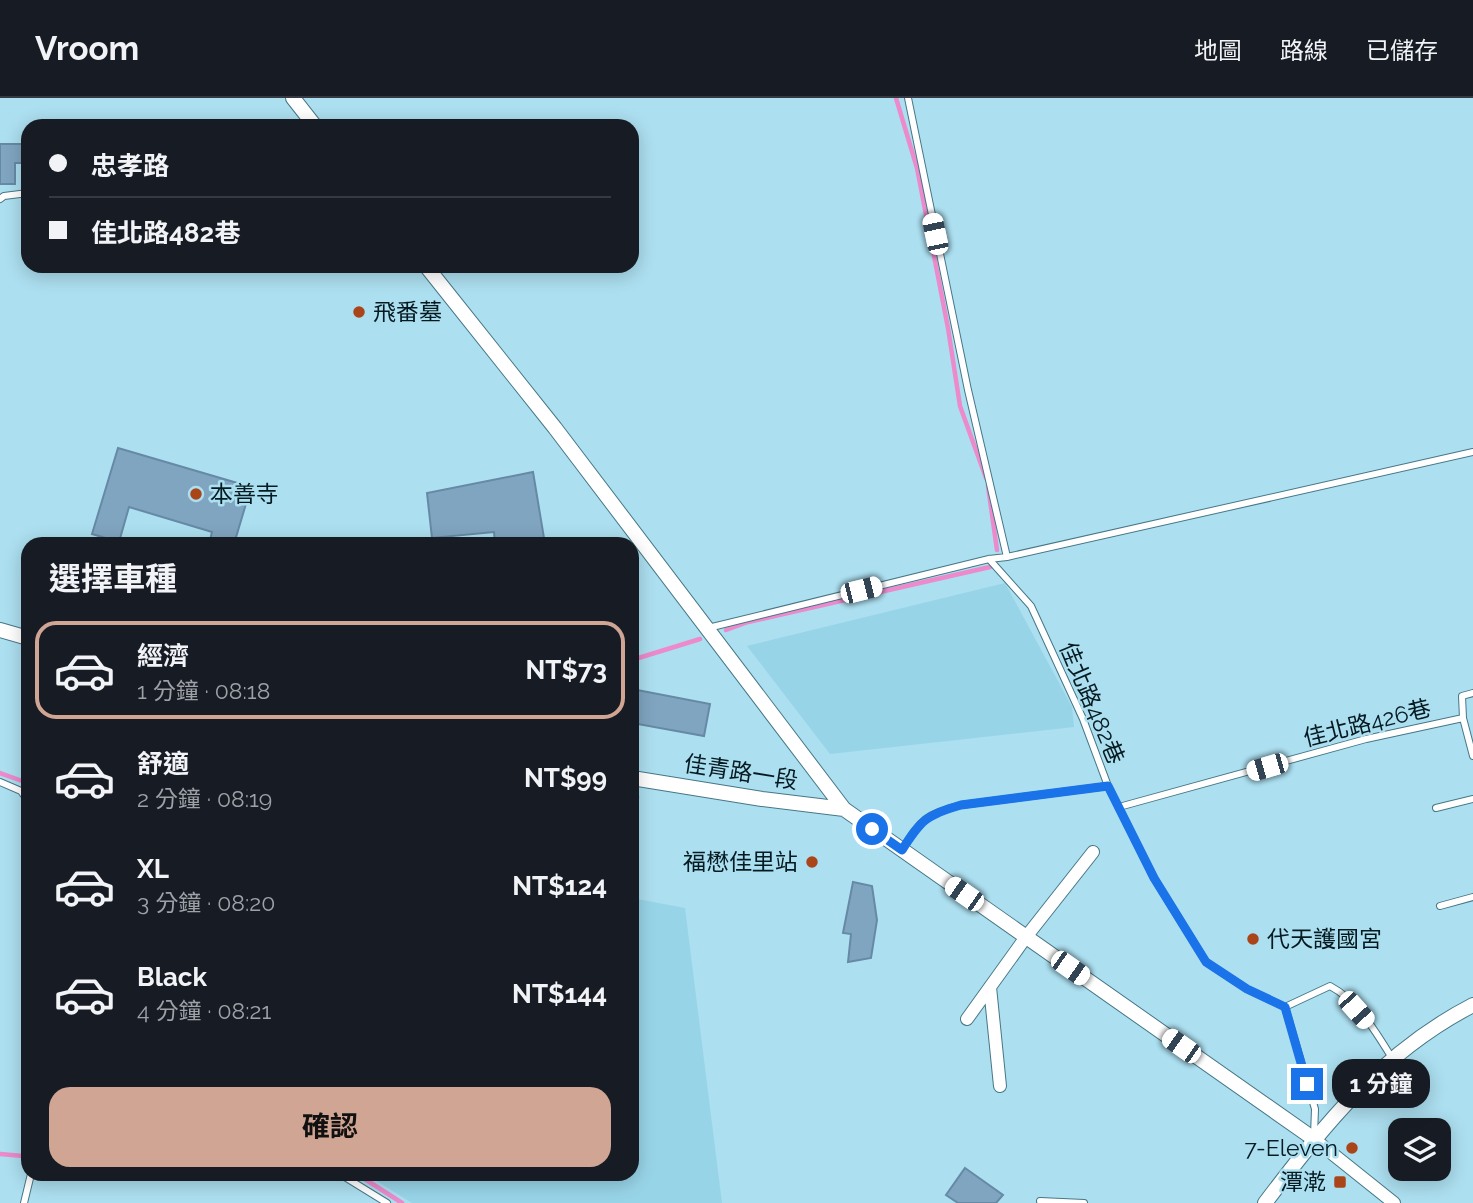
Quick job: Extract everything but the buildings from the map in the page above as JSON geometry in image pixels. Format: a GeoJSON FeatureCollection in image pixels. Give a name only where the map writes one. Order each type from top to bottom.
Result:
{"type":"FeatureCollection","features":[{"type":"Feature","properties":{"kind":"street"},"geometry":{"type":"LineString","coordinates":[[293,98],[310,119]]}},
{"type":"Feature","properties":{"kind":"street"},"geometry":{"type":"LineString","coordinates":[[431,273],[637,537]]}},
{"type":"Feature","properties":{"kind":"street"},"geometry":{"type":"LineString","coordinates":[[639,539],[844,809],[1314,1139],[1394,1203]]}},
{"type":"Feature","properties":{"kind":"street"},"geometry":{"type":"LineString","coordinates":[[0,630],[21,636]]}},
{"type":"Feature","properties":{"kind":"street","name":"佳青路一段"},"geometry":{"type":"LineString","coordinates":[[639,779],[844,809]]}},
{"type":"Feature","properties":{"kind":"street"},"geometry":{"type":"LineString","coordinates":[[967,1019],[1026,937],[1093,852]]}},
{"type":"Feature","properties":{"kind":"street"},"geometry":{"type":"LineString","coordinates":[[990,986],[1000,1086]]}},
{"type":"Feature","properties":{"kind":"street"},"geometry":{"type":"LineString","coordinates":[[1265,1203],[1314,1139],[1369,1079],[1439,1022],[1473,1004]]}},
{"type":"Feature","properties":{"kind":"lane"},"geometry":{"type":"LineString","coordinates":[[908,98],[968,390],[1007,557]]}},
{"type":"Feature","properties":{"kind":"lane"},"geometry":{"type":"LineString","coordinates":[[0,199],[21,194]]}},
{"type":"Feature","properties":{"kind":"lane"},"geometry":{"type":"LineString","coordinates":[[708,628],[989,559],[1473,452]]}},
{"type":"Feature","properties":{"kind":"lane","name":"佳北路482巷"},"geometry":{"type":"LineString","coordinates":[[989,559],[1031,606],[1083,719],[1108,786],[1154,878],[1206,962],[1247,989],[1285,1007]]}},
{"type":"Feature","properties":{"kind":"lane"},"geometry":{"type":"LineString","coordinates":[[1463,718],[1462,696],[1473,693]]}},
{"type":"Feature","properties":{"kind":"lane","name":"佳北路426巷"},"geometry":{"type":"LineString","coordinates":[[1119,807],[1366,739],[1463,718],[1473,756]]}},
{"type":"Feature","properties":{"kind":"lane"},"geometry":{"type":"LineString","coordinates":[[0,782],[21,791]]}},
{"type":"Feature","properties":{"kind":"lane"},"geometry":{"type":"LineString","coordinates":[[902,850],[919,822],[939,811],[961,805],[1108,786]]}},
{"type":"Feature","properties":{"kind":"lane"},"geometry":{"type":"LineString","coordinates":[[1436,808],[1473,799]]}},
{"type":"Feature","properties":{"kind":"lane"},"geometry":{"type":"LineString","coordinates":[[1440,906],[1473,897]]}},
{"type":"Feature","properties":{"kind":"lane"},"geometry":{"type":"LineString","coordinates":[[1314,1139],[1315,1109],[1285,1007],[1329,986],[1340,992],[1373,1028],[1392,1058]]}},
{"type":"Feature","properties":{"kind":"lane"},"geometry":{"type":"LineString","coordinates":[[23,1203],[29,1181]]}},
{"type":"Feature","properties":{"kind":"lane"},"geometry":{"type":"LineString","coordinates":[[351,1181],[387,1203]]}},
{"type":"Feature","properties":{"kind":"lane"},"geometry":{"type":"LineString","coordinates":[[1040,1201],[1084,1203]]}},
{"type":"Feature","properties":{"kind":"shaded area"},"geometry":{"type":"Polygon","coordinates":[[[1005,583],[1072,707],[1074,727],[830,754],[747,646],[1005,583]]]}},
{"type":"Feature","properties":{"kind":"shaded area"},"geometry":{"type":"Polygon","coordinates":[[[639,899],[685,908],[722,1203],[412,1203],[377,1181],[639,1181],[639,899]]]}},
{"type":"Feature","properties":{"kind":"waterway"},"geometry":{"type":"LineString","coordinates":[[896,98],[917,168],[960,406],[986,478]]}},
{"type":"Feature","properties":{"kind":"waterway"},"geometry":{"type":"LineString","coordinates":[[988,486],[997,550]]}},
{"type":"Feature","properties":{"kind":"waterway"},"geometry":{"type":"LineString","coordinates":[[726,630],[748,622],[990,567]]}},
{"type":"Feature","properties":{"kind":"waterway"},"geometry":{"type":"LineString","coordinates":[[639,658],[700,639]]}},
{"type":"Feature","properties":{"kind":"waterway"},"geometry":{"type":"LineString","coordinates":[[0,773],[21,780]]}},
{"type":"Feature","properties":{"kind":"waterway"},"geometry":{"type":"LineString","coordinates":[[0,1154],[21,1156]]}},
{"type":"Feature","properties":{"kind":"waterway"},"geometry":{"type":"LineString","coordinates":[[368,1181],[402,1203]]}},
{"type":"Feature","properties":{"kind":"place","name":"飛番墓"},"geometry":{"type":"Point","coordinates":[359,312]}},
{"type":"Feature","properties":{"kind":"place","name":"本善寺"},"geometry":{"type":"Point","coordinates":[196,494]}},
{"type":"Feature","properties":{"kind":"place","name":"福懋佳里站"},"geometry":{"type":"Point","coordinates":[812,862]}},
{"type":"Feature","properties":{"kind":"place","name":"代天護國宮"},"geometry":{"type":"Point","coordinates":[1253,939]}},
{"type":"Feature","properties":{"kind":"place","name":"7-Eleven"},"geometry":{"type":"Point","coordinates":[1352,1148]}},
{"type":"Feature","properties":{"kind":"place","name":"潭漧"},"geometry":{"type":"Point","coordinates":[1340,1182]}},
{"type":"Feature","properties":{"kind":"route"},"geometry":{"type":"LineString","coordinates":[[872,829],[902,850],[919,822],[939,811],[961,805],[1108,786],[1154,878],[1206,962],[1247,989],[1285,1007],[1307,1084]]}}]}
